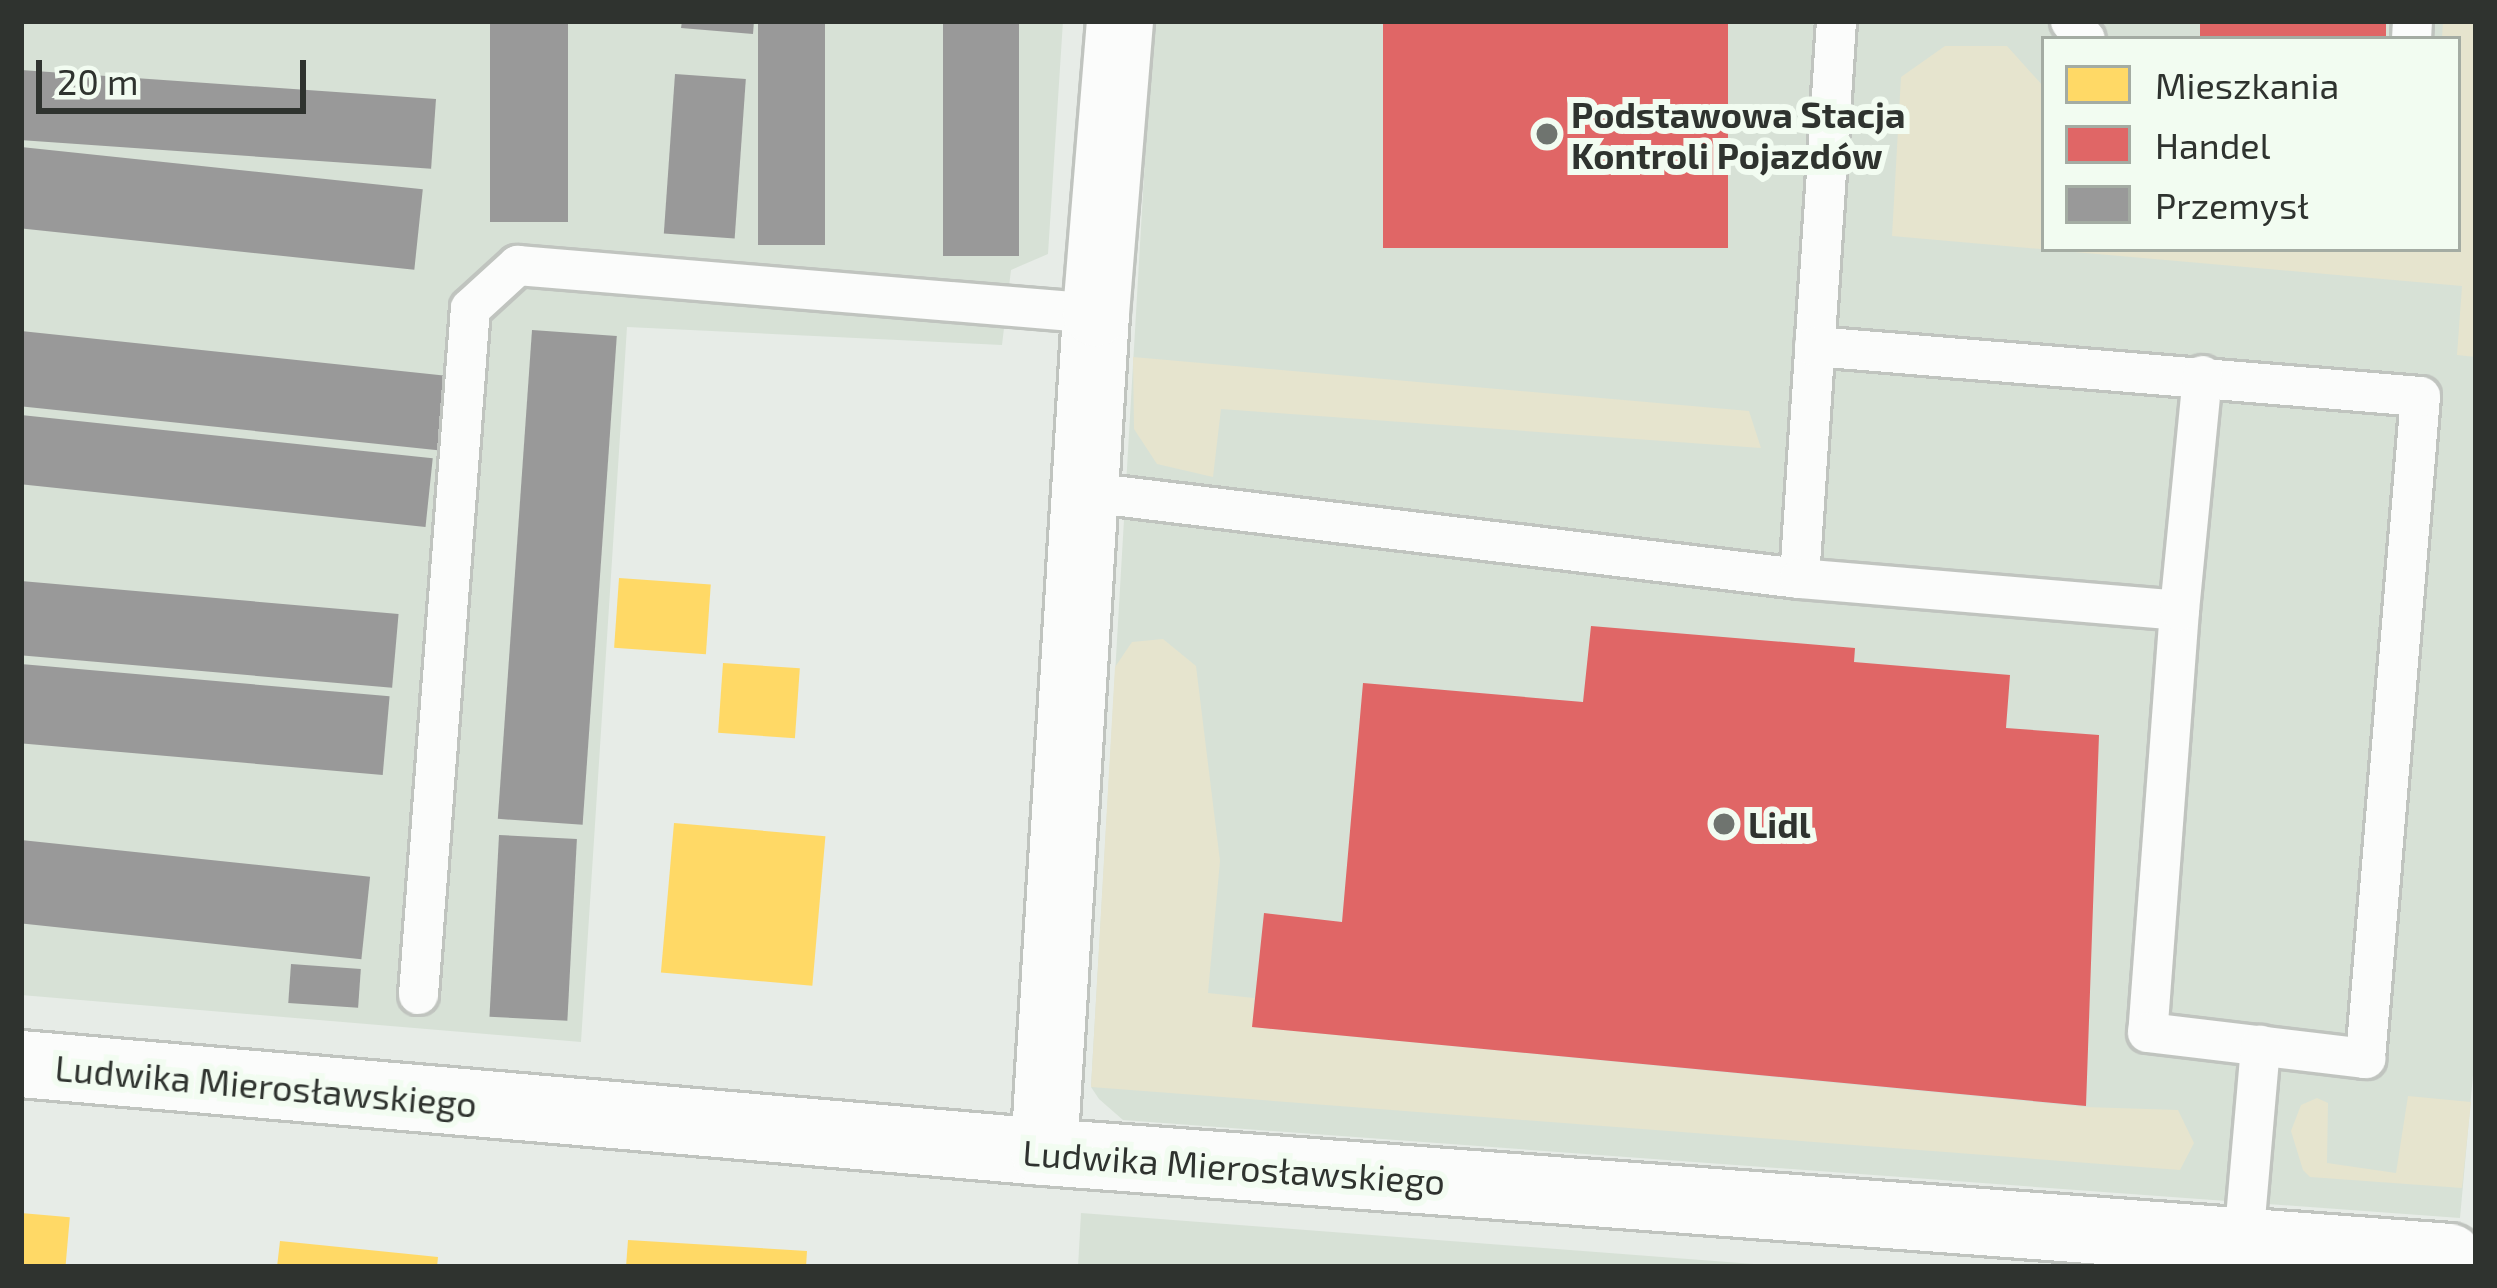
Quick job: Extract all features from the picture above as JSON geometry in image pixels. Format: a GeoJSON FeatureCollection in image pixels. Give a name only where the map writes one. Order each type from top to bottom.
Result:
{"type":"FeatureCollection","features":[{"type":"Feature","properties":{"kind":"street"},"geometry":{"type":"LineString","coordinates":[[1044,1152],[1096,313],[1120,21]]}},
{"type":"Feature","properties":{"kind":"street","name":"Ludwika Mierosławskiego"},"geometry":{"type":"LineString","coordinates":[[21,1064],[1044,1152],[2449,1257]]}},
{"type":"Feature","properties":{"kind":"lane"},"geometry":{"type":"LineString","coordinates":[[1799,578],[1836,21]]}},
{"type":"Feature","properties":{"kind":"lane"},"geometry":{"type":"LineString","coordinates":[[418,994],[470,308],[517,265],[1096,313]]}},
{"type":"Feature","properties":{"kind":"lane"},"geometry":{"type":"LineString","coordinates":[[1814,346],[2202,375],[2420,396],[2365,1058],[2147,1032],[2202,375]]}},
{"type":"Feature","properties":{"kind":"lane"},"geometry":{"type":"LineString","coordinates":[[1088,492],[1799,578],[2179,610]]}},
{"type":"Feature","properties":{"kind":"lane"},"geometry":{"type":"LineString","coordinates":[[2243,1241],[2260,1045]]}},
{"type":"Feature","properties":{"kind":"shaded area"},"geometry":{"type":"Polygon","coordinates":[[[21,21],[1063,21],[1048,254],[1011,270],[1002,345],[627,327],[581,1042],[21,995],[21,21]]]}},
{"type":"Feature","properties":{"kind":"shaded area"},"geometry":{"type":"Polygon","coordinates":[[[1153,21],[2476,21],[2476,1042],[2460,1218],[1123,1120],[1091,1087],[1153,21]]]}},
{"type":"Feature","properties":{"kind":"shaded area"},"geometry":{"type":"Polygon","coordinates":[[[2443,21],[2476,21],[2476,357],[2457,355],[2462,286],[2074,252],[2461,252],[2461,36],[2442,36],[2443,21]]]}},
{"type":"Feature","properties":{"kind":"shaded area"},"geometry":{"type":"Polygon","coordinates":[[[1945,46],[2007,46],[2041,84],[2041,249],[1892,236],[1901,77],[1945,46]]]}},
{"type":"Feature","properties":{"kind":"shaded area"},"geometry":{"type":"Polygon","coordinates":[[[1133,357],[1749,411],[1761,448],[1221,409],[1213,477],[1157,464],[1134,429],[1133,357]]]}},
{"type":"Feature","properties":{"kind":"shaded area"},"geometry":{"type":"Polygon","coordinates":[[[1163,639],[1196,666],[1220,861],[1208,993],[1254,998],[1253,1027],[2085,1107],[2178,1110],[2194,1143],[2180,1170],[1091,1087],[1115,667],[1132,642],[1163,639]]]}},
{"type":"Feature","properties":{"kind":"shaded area"},"geometry":{"type":"Polygon","coordinates":[[[2408,1096],[2471,1102],[2462,1188],[2310,1177],[2303,1170],[2291,1131],[2301,1105],[2317,1098],[2328,1103],[2327,1163],[2396,1173],[2408,1096]]]}},
{"type":"Feature","properties":{"kind":"shaded area"},"geometry":{"type":"Polygon","coordinates":[[[1081,1213],[1794,1267],[1078,1267],[1081,1213]]]}},
{"type":"Feature","properties":{"kind":"building: Mieszkania"},"geometry":{"type":"Polygon","coordinates":[[[619,578],[711,584],[706,654],[614,648],[619,578]]]}},
{"type":"Feature","properties":{"kind":"building: Mieszkania"},"geometry":{"type":"Polygon","coordinates":[[[723,663],[800,668],[795,738],[718,733],[723,663]]]}},
{"type":"Feature","properties":{"kind":"building: Mieszkania"},"geometry":{"type":"Polygon","coordinates":[[[674,823],[825,836],[812,986],[661,972],[674,823]]]}},
{"type":"Feature","properties":{"kind":"building: Mieszkania"},"geometry":{"type":"Polygon","coordinates":[[[21,1213],[70,1217],[65,1267],[21,1267],[21,1213]]]}},
{"type":"Feature","properties":{"kind":"building: Mieszkania"},"geometry":{"type":"Polygon","coordinates":[[[628,1240],[807,1251],[806,1267],[626,1267],[628,1240]]]}},
{"type":"Feature","properties":{"kind":"building: Mieszkania"},"geometry":{"type":"Polygon","coordinates":[[[280,1241],[438,1257],[437,1267],[277,1267],[280,1241]]]}},
{"type":"Feature","properties":{"kind":"building: Handel","name":"Podstawowa Stacja Kontroli Pojazdów"},"geometry":{"type":"Polygon","coordinates":[[[1383,21],[1728,21],[1728,248],[1383,248],[1383,21]]]}},
{"type":"Feature","properties":{"kind":"building: Handel"},"geometry":{"type":"Polygon","coordinates":[[[2200,21],[2386,21],[2386,36],[2200,36],[2200,21]]]}},
{"type":"Feature","properties":{"kind":"building: Handel","name":"Lidl"},"geometry":{"type":"Polygon","coordinates":[[[1591,626],[1855,648],[1854,662],[2010,675],[2006,728],[2099,735],[2086,1106],[1252,1027],[1264,913],[1342,922],[1363,683],[1583,702],[1591,626]]]}},
{"type":"Feature","properties":{"kind":"building: Przemysł"},"geometry":{"type":"Polygon","coordinates":[[[490,21],[568,21],[568,222],[490,222],[490,21]]]}},
{"type":"Feature","properties":{"kind":"building: Przemysł"},"geometry":{"type":"Polygon","coordinates":[[[682,21],[754,21],[753,34],[681,28],[682,21]]]}},
{"type":"Feature","properties":{"kind":"building: Przemysł"},"geometry":{"type":"Polygon","coordinates":[[[758,21],[825,21],[825,245],[758,245],[758,21]]]}},
{"type":"Feature","properties":{"kind":"building: Przemysł"},"geometry":{"type":"Polygon","coordinates":[[[943,21],[1019,21],[1019,256],[943,256],[943,21]]]}},
{"type":"Feature","properties":{"kind":"building: Przemysł"},"geometry":{"type":"Polygon","coordinates":[[[21,70],[436,99],[431,169],[21,140],[21,70]]]}},
{"type":"Feature","properties":{"kind":"building: Przemysł"},"geometry":{"type":"Polygon","coordinates":[[[675,74],[746,79],[735,239],[664,234],[675,74]]]}},
{"type":"Feature","properties":{"kind":"building: Przemysł"},"geometry":{"type":"Polygon","coordinates":[[[21,147],[423,189],[414,270],[21,228],[21,147]]]}},
{"type":"Feature","properties":{"kind":"building: Przemysł"},"geometry":{"type":"Polygon","coordinates":[[[532,330],[617,336],[583,825],[498,819],[532,330]]]}},
{"type":"Feature","properties":{"kind":"building: Przemysł"},"geometry":{"type":"Polygon","coordinates":[[[21,331],[451,376],[443,451],[21,406],[21,331]]]}},
{"type":"Feature","properties":{"kind":"building: Przemysł"},"geometry":{"type":"Polygon","coordinates":[[[21,415],[433,458],[426,527],[21,484],[21,415]]]}},
{"type":"Feature","properties":{"kind":"building: Przemysł"},"geometry":{"type":"Polygon","coordinates":[[[21,581],[399,614],[392,688],[21,655],[21,581]]]}},
{"type":"Feature","properties":{"kind":"building: Przemysł"},"geometry":{"type":"Polygon","coordinates":[[[21,664],[390,696],[383,775],[21,743],[21,664]]]}},
{"type":"Feature","properties":{"kind":"building: Przemysł"},"geometry":{"type":"Polygon","coordinates":[[[499,835],[577,839],[567,1021],[489,1017],[499,835]]]}},
{"type":"Feature","properties":{"kind":"building: Przemysł"},"geometry":{"type":"Polygon","coordinates":[[[21,840],[370,877],[361,959],[21,923],[21,840]]]}},
{"type":"Feature","properties":{"kind":"building: Przemysł"},"geometry":{"type":"Polygon","coordinates":[[[291,964],[361,969],[358,1008],[288,1003],[291,964]]]}},
{"type":"Feature","properties":{"kind":"place","name":"Podstawowa Stacja Kontroli Pojazdów"},"geometry":{"type":"Point","coordinates":[1547,134]}},
{"type":"Feature","properties":{"kind":"place","name":"Lidl"},"geometry":{"type":"Point","coordinates":[1724,824]}}]}
